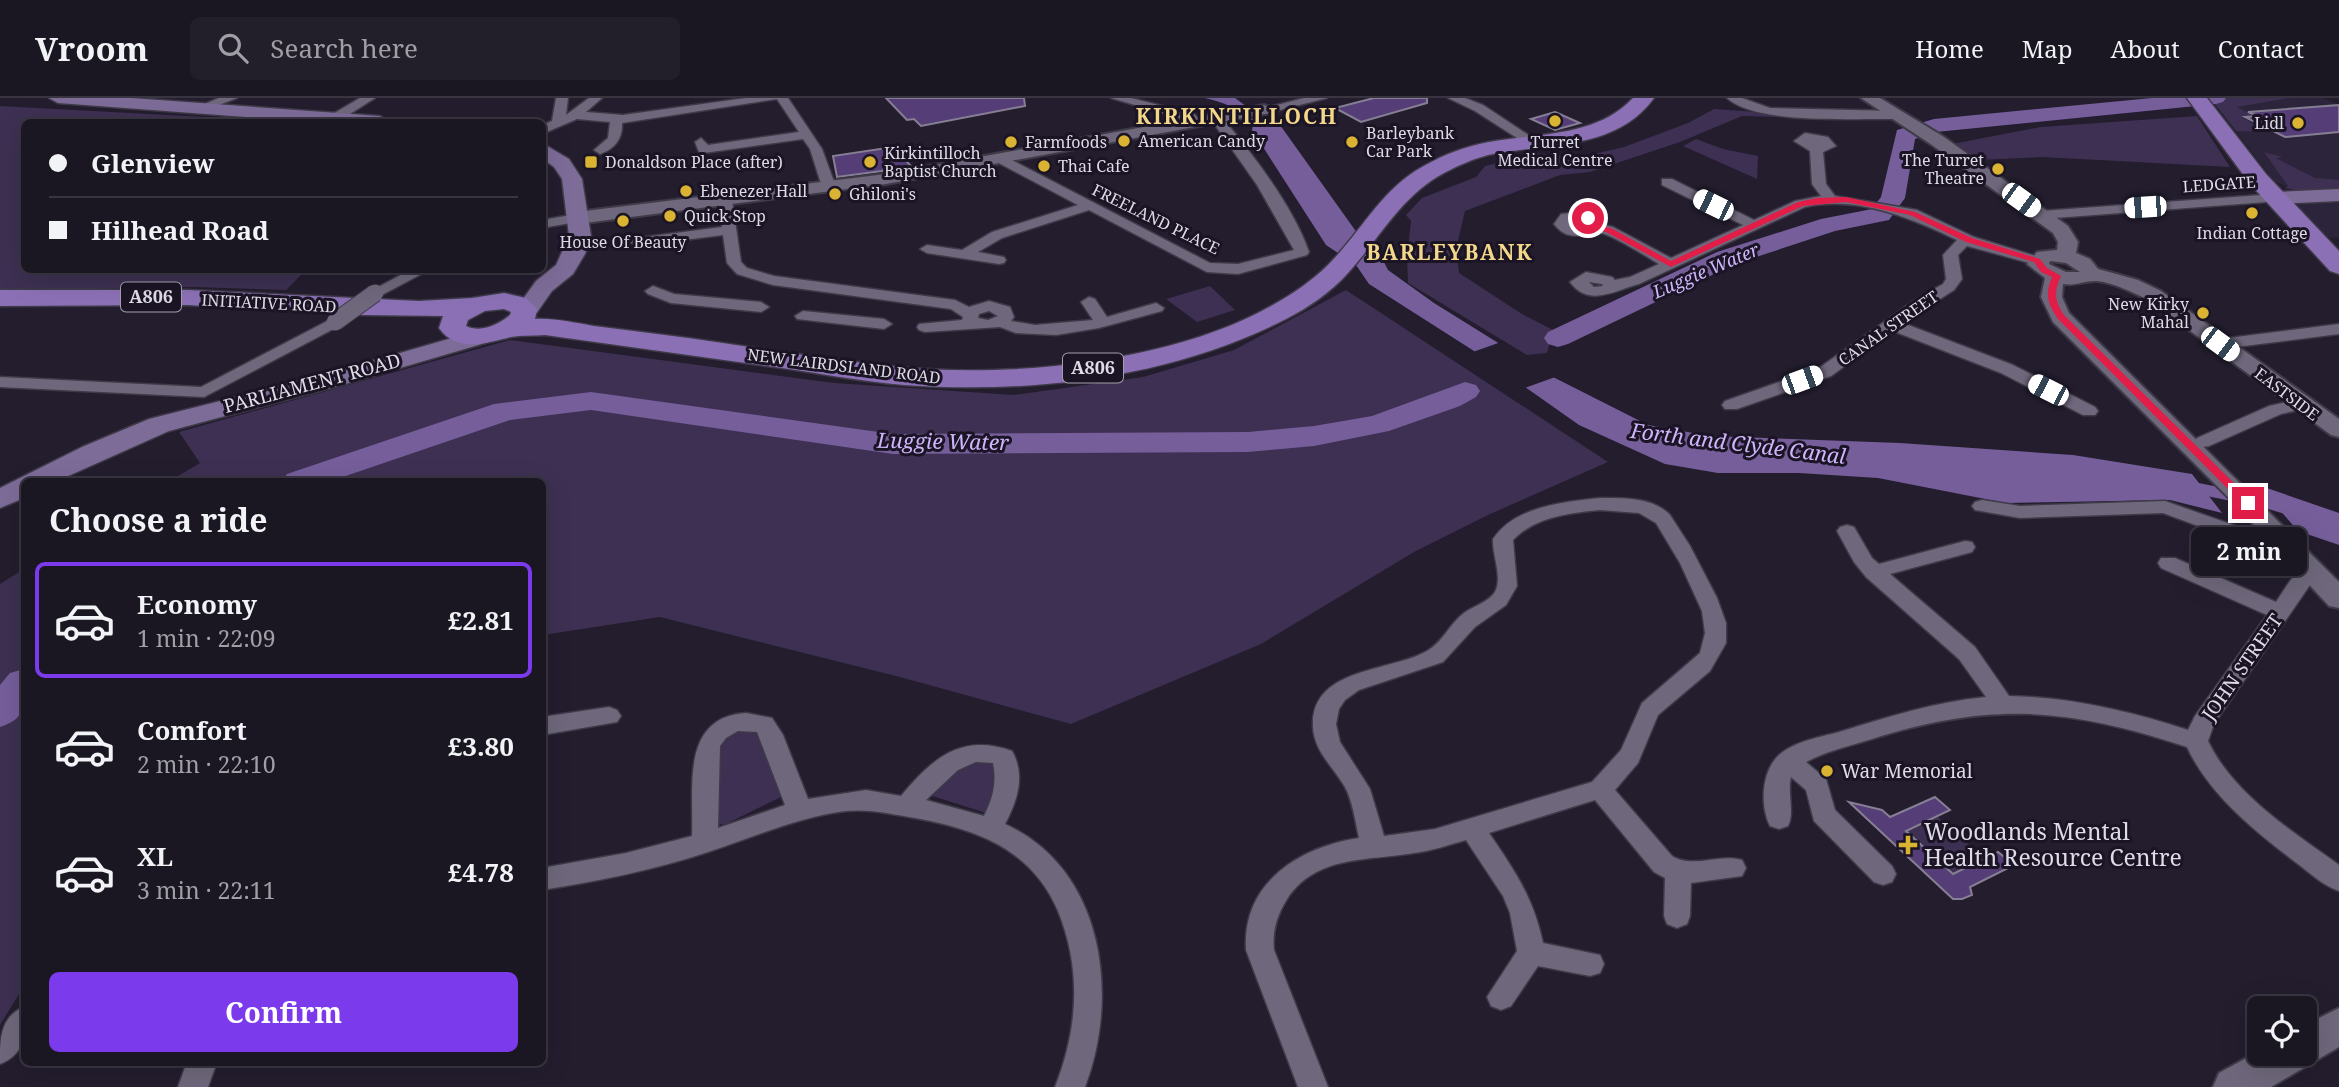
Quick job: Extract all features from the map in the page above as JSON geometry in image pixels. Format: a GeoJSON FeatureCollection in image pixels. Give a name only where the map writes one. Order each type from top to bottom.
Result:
{"type":"FeatureCollection","features":[{"type":"Feature","properties":{"kind":"main road"},"geometry":{"type":"LineString","coordinates":[[58,98],[346,119]]}},
{"type":"Feature","properties":{"kind":"main road","name":"A806"},"geometry":{"type":"LineString","coordinates":[[1536,144],[1575,136],[1615,121],[1644,98]]}},
{"type":"Feature","properties":{"kind":"main road"},"geometry":{"type":"LineString","coordinates":[[107,100],[226,99]]}},
{"type":"Feature","properties":{"kind":"main road"},"geometry":{"type":"LineString","coordinates":[[2202,104],[2274,198],[2339,266]]}},
{"type":"Feature","properties":{"kind":"main road"},"geometry":{"type":"LineString","coordinates":[[1486,150],[1502,143],[1510,127],[1538,133],[1575,136]]}},
{"type":"Feature","properties":{"kind":"main road","name":"NEW LAIRDSLAND ROAD"},"geometry":{"type":"LineString","coordinates":[[517,324],[902,376],[1022,377],[1099,368],[1194,346],[1285,308],[1332,275],[1414,180],[1486,150],[1536,144]]}},
{"type":"Feature","properties":{"kind":"main road","name":"NEW LAIRDSLAND ROAD"},"geometry":{"type":"LineString","coordinates":[[1454,162],[1523,150],[1536,144]]}},
{"type":"Feature","properties":{"kind":"main road"},"geometry":{"type":"LineString","coordinates":[[544,286],[461,313],[452,326],[462,335],[517,324],[544,286],[565,269],[575,254],[580,236],[572,179],[562,163],[546,152]]}},
{"type":"Feature","properties":{"kind":"main road"},"geometry":{"type":"LineString","coordinates":[[2274,198],[2339,195]]}},
{"type":"Feature","properties":{"kind":"main road","name":"INITIATIVE ROAD"},"geometry":{"type":"LineString","coordinates":[[0,298],[106,296],[372,301]]}},
{"type":"Feature","properties":{"kind":"main road","name":"A806"},"geometry":{"type":"LineString","coordinates":[[372,301],[486,304]]}},
{"type":"Feature","properties":{"kind":"main road","name":"A806"},"geometry":{"type":"LineString","coordinates":[[372,301],[452,326]]}},
{"type":"Feature","properties":{"kind":"main road"},"geometry":{"type":"LineString","coordinates":[[486,304],[517,303],[517,324]]}},
{"type":"Feature","properties":{"kind":"main road","name":"PARLIAMENT ROAD"},"geometry":{"type":"LineString","coordinates":[[41,478],[198,402],[333,380],[454,346],[517,324]]}},
{"type":"Feature","properties":{"kind":"main road","name":"PARLIAMENT ROAD"},"geometry":{"type":"LineString","coordinates":[[424,353],[452,326]]}},
{"type":"Feature","properties":{"kind":"main road"},"geometry":{"type":"LineString","coordinates":[[0,499],[21,488]]}},
{"type":"Feature","properties":{"kind":"street"},"geometry":{"type":"LineString","coordinates":[[335,118],[369,98]]}},
{"type":"Feature","properties":{"kind":"street"},"geometry":{"type":"LineString","coordinates":[[558,124],[562,98]]}},
{"type":"Feature","properties":{"kind":"street"},"geometry":{"type":"LineString","coordinates":[[546,128],[575,115],[596,98]]}},
{"type":"Feature","properties":{"kind":"street"},"geometry":{"type":"LineString","coordinates":[[575,115],[616,119],[772,98]]}},
{"type":"Feature","properties":{"kind":"street"},"geometry":{"type":"LineString","coordinates":[[782,98],[817,149],[828,187]]}},
{"type":"Feature","properties":{"kind":"street"},"geometry":{"type":"LineString","coordinates":[[1117,98],[1190,117],[1195,121]]}},
{"type":"Feature","properties":{"kind":"street"},"geometry":{"type":"LineString","coordinates":[[546,223],[828,187],[1321,98]]}},
{"type":"Feature","properties":{"kind":"street"},"geometry":{"type":"LineString","coordinates":[[1454,98],[1479,108],[1536,144]]}},
{"type":"Feature","properties":{"kind":"street"},"geometry":{"type":"LineString","coordinates":[[1733,98],[1770,112],[1900,119]]}},
{"type":"Feature","properties":{"kind":"street"},"geometry":{"type":"LineString","coordinates":[[1869,98],[1938,141],[2041,215],[2066,237],[2068,242],[2050,292],[2053,306],[2061,317],[2234,489],[2339,599]]}},
{"type":"Feature","properties":{"kind":"street"},"geometry":{"type":"LineString","coordinates":[[201,108],[226,99]]}},
{"type":"Feature","properties":{"kind":"street","name":"FREELAND PLACE"},"geometry":{"type":"LineString","coordinates":[[1000,158],[1207,267],[1238,269],[1299,253],[1303,250],[1279,207],[1221,118]]}},
{"type":"Feature","properties":{"kind":"street"},"geometry":{"type":"LineString","coordinates":[[600,150],[612,144],[616,138],[616,119]]}},
{"type":"Feature","properties":{"kind":"street"},"geometry":{"type":"LineString","coordinates":[[700,147],[808,135]]}},
{"type":"Feature","properties":{"kind":"street"},"geometry":{"type":"LineString","coordinates":[[1816,148],[1819,184],[1830,199]]}},
{"type":"Feature","properties":{"kind":"street"},"geometry":{"type":"LineString","coordinates":[[1667,183],[1755,226]]}},
{"type":"Feature","properties":{"kind":"street","name":"LEDGATE"},"geometry":{"type":"LineString","coordinates":[[2041,215],[2274,198]]}},
{"type":"Feature","properties":{"kind":"street"},"geometry":{"type":"LineString","coordinates":[[1612,285],[1634,281],[1800,204],[1830,199],[1912,213],[1969,240],[2037,261],[2044,256],[2061,266]]}},
{"type":"Feature","properties":{"kind":"street"},"geometry":{"type":"LineString","coordinates":[[725,200],[734,263],[742,271],[752,275],[955,305],[971,318]]}},
{"type":"Feature","properties":{"kind":"street"},"geometry":{"type":"LineString","coordinates":[[967,253],[997,234],[1089,206]]}},
{"type":"Feature","properties":{"kind":"street"},"geometry":{"type":"LineString","coordinates":[[1597,228],[1608,230],[1671,264]]}},
{"type":"Feature","properties":{"kind":"street"},"geometry":{"type":"LineString","coordinates":[[637,242],[729,230]]}},
{"type":"Feature","properties":{"kind":"street","name":"CANAL STREET"},"geometry":{"type":"LineString","coordinates":[[1731,405],[1825,372],[1953,284],[1948,258],[1950,252],[1959,243],[1969,240]]}},
{"type":"Feature","properties":{"kind":"street"},"geometry":{"type":"LineString","coordinates":[[927,249],[999,260]]}},
{"type":"Feature","properties":{"kind":"street","name":"EASTSIDE"},"geometry":{"type":"LineString","coordinates":[[2061,266],[2087,266],[2091,273],[2131,284],[2154,295],[2339,430]]}},
{"type":"Feature","properties":{"kind":"street"},"geometry":{"type":"LineString","coordinates":[[0,382],[198,402],[212,389],[372,301],[416,273]]}},
{"type":"Feature","properties":{"kind":"street"},"geometry":{"type":"LineString","coordinates":[[726,304],[752,275]]}},
{"type":"Feature","properties":{"kind":"street"},"geometry":{"type":"LineString","coordinates":[[653,291],[671,298],[761,307]]}},
{"type":"Feature","properties":{"kind":"street"},"geometry":{"type":"LineString","coordinates":[[849,322],[877,292]]}},
{"type":"Feature","properties":{"kind":"street"},"geometry":{"type":"LineString","coordinates":[[1089,302],[1102,321]]}},
{"type":"Feature","properties":{"kind":"street"},"geometry":{"type":"LineString","coordinates":[[925,327],[948,327],[971,318],[983,307],[1000,308],[1006,317],[1000,322],[1012,328],[1038,331],[1102,321],[1156,308]]}},
{"type":"Feature","properties":{"kind":"street"},"geometry":{"type":"LineString","coordinates":[[803,316],[884,324]]}},
{"type":"Feature","properties":{"kind":"street"},"geometry":{"type":"LineString","coordinates":[[1893,324],[2007,369],[2089,411]]}},
{"type":"Feature","properties":{"kind":"street"},"geometry":{"type":"LineString","coordinates":[[2220,344],[2339,329]]}},
{"type":"Feature","properties":{"kind":"street"},"geometry":{"type":"LineString","coordinates":[[2203,442],[2275,410],[2301,404]]}},
{"type":"Feature","properties":{"kind":"street"},"geometry":{"type":"LineString","coordinates":[[1313,1087],[1259,941],[1265,913],[1281,885],[1311,861],[1332,852],[1373,846],[1409,846],[1600,789],[1626,763],[1648,711],[1658,700],[1696,672],[1707,660],[1714,646],[1715,618],[1664,518],[1635,505],[1567,508],[1536,515],[1521,522],[1503,539],[1502,554],[1507,585],[1500,601],[1467,622],[1439,654],[1417,665],[1348,685],[1333,701],[1324,722],[1326,738],[1363,801],[1373,846]]}},
{"type":"Feature","properties":{"kind":"street"},"geometry":{"type":"LineString","coordinates":[[1982,506],[2020,512],[2165,507],[2297,555]]}},
{"type":"Feature","properties":{"kind":"street"},"geometry":{"type":"LineString","coordinates":[[1847,531],[1857,552],[1873,572],[1966,653],[2003,704]]}},
{"type":"Feature","properties":{"kind":"street"},"geometry":{"type":"LineString","coordinates":[[1873,572],[1965,547]]}},
{"type":"Feature","properties":{"kind":"street"},"geometry":{"type":"LineString","coordinates":[[2168,563],[2280,612]]}},
{"type":"Feature","properties":{"kind":"street","name":"JOHN STREET"},"geometry":{"type":"LineString","coordinates":[[2317,576],[2306,575],[2203,722],[2196,741],[2206,764],[2231,792],[2339,880]]}},
{"type":"Feature","properties":{"kind":"street"},"geometry":{"type":"LineString","coordinates":[[1779,819],[1775,780],[1788,760],[1905,720],[1946,711],[2003,704],[2102,714],[2196,741]]}},
{"type":"Feature","properties":{"kind":"street"},"geometry":{"type":"LineString","coordinates":[[546,725],[609,716]]}},
{"type":"Feature","properties":{"kind":"street"},"geometry":{"type":"LineString","coordinates":[[705,843],[708,746],[714,733],[731,722],[747,720],[764,724],[771,735],[800,811]]}},
{"type":"Feature","properties":{"kind":"street"},"geometry":{"type":"LineString","coordinates":[[907,806],[926,783],[944,769],[976,751],[992,750],[1004,757],[1010,777],[1005,799],[990,828]]}},
{"type":"Feature","properties":{"kind":"street"},"geometry":{"type":"LineString","coordinates":[[1788,760],[1817,786],[1823,814],[1883,874]]}},
{"type":"Feature","properties":{"kind":"street"},"geometry":{"type":"LineString","coordinates":[[1600,789],[1663,864],[1678,873],[1733,868]]}},
{"type":"Feature","properties":{"kind":"street"},"geometry":{"type":"LineString","coordinates":[[546,878],[623,866],[705,843],[800,811],[867,800],[944,812],[990,828],[1026,851],[1054,875],[1080,927],[1090,987],[1089,1011],[1077,1073],[1070,1087]]}},
{"type":"Feature","properties":{"kind":"street"},"geometry":{"type":"LineString","coordinates":[[1471,827],[1514,891],[1523,913],[1531,953],[1502,997]]}},
{"type":"Feature","properties":{"kind":"street"},"geometry":{"type":"LineString","coordinates":[[1677,916],[1678,873]]}},
{"type":"Feature","properties":{"kind":"street"},"geometry":{"type":"LineString","coordinates":[[1531,953],[1590,964]]}},
{"type":"Feature","properties":{"kind":"street"},"geometry":{"type":"LineString","coordinates":[[0,1050],[21,1024]]}},
{"type":"Feature","properties":{"kind":"street"},"geometry":{"type":"LineString","coordinates":[[2317,1039],[2339,1026]]}},
{"type":"Feature","properties":{"kind":"street"},"geometry":{"type":"LineString","coordinates":[[193,1087],[201,1066]]}},
{"type":"Feature","properties":{"kind":"street"},"geometry":{"type":"LineString","coordinates":[[2233,1087],[2270,1066]]}},
{"type":"Feature","properties":{"kind":"shaded area"},"geometry":{"type":"Polygon","coordinates":[[[2210,98],[2290,98],[2237,107],[2254,116],[2241,117],[2265,132],[2236,131],[2210,98]]]}},
{"type":"Feature","properties":{"kind":"shaded area"},"geometry":{"type":"Polygon","coordinates":[[[2290,98],[2323,98],[2339,105],[2339,188],[2300,191],[2275,182],[2219,109],[2290,98]]]}},
{"type":"Feature","properties":{"kind":"shaded area"},"geometry":{"type":"Polygon","coordinates":[[[0,106],[243,119],[21,119],[21,273],[301,275],[286,290],[192,287],[0,291],[0,106]]]}},
{"type":"Feature","properties":{"kind":"shaded area"},"geometry":{"type":"Polygon","coordinates":[[[1714,109],[1788,114],[1784,117],[1742,116],[1680,142],[1590,172],[1560,175],[1465,211],[1456,249],[1459,273],[1522,314],[1553,330],[1547,353],[1527,355],[1408,283],[1407,257],[1411,221],[1406,215],[1422,198],[1476,177],[1485,166],[1536,153],[1577,158],[1624,147],[1688,123],[1714,109]]]}},
{"type":"Feature","properties":{"kind":"shaded area"},"geometry":{"type":"Polygon","coordinates":[[[2197,116],[2230,167],[2042,157],[1978,160],[1952,144],[2041,127],[2197,116]]]}},
{"type":"Feature","properties":{"kind":"shaded area"},"geometry":{"type":"Polygon","coordinates":[[[1696,139],[1723,149],[1758,156],[1757,179],[1683,146],[1696,139]]]}},
{"type":"Feature","properties":{"kind":"shaded area"},"geometry":{"type":"Polygon","coordinates":[[[2264,152],[2283,157],[2276,158],[2315,178],[2339,180],[2339,188],[2300,191],[2285,188],[2288,186],[2264,152]]]}},
{"type":"Feature","properties":{"kind":"shaded area"},"geometry":{"type":"Polygon","coordinates":[[[2339,200],[2339,238],[2316,237],[2294,211],[2299,204],[2339,200]]]}},
{"type":"Feature","properties":{"kind":"shaded area"},"geometry":{"type":"Polygon","coordinates":[[[1210,286],[1235,310],[1197,322],[1166,299],[1210,286]]]}},
{"type":"Feature","properties":{"kind":"shaded area"},"geometry":{"type":"Polygon","coordinates":[[[1346,290],[1608,462],[1488,515],[1414,552],[1261,644],[1071,724],[900,677],[660,617],[546,635],[546,478],[175,478],[200,463],[179,432],[510,340],[834,383],[1014,395],[1143,377],[1234,350],[1346,290]]]}},
{"type":"Feature","properties":{"kind":"shaded area"},"geometry":{"type":"Polygon","coordinates":[[[21,571],[21,991],[0,1025],[0,584],[21,571]]]}},
{"type":"Feature","properties":{"kind":"shaded area"},"geometry":{"type":"Polygon","coordinates":[[[742,726],[761,731],[785,795],[724,825],[715,822],[718,741],[742,726]]]}},
{"type":"Feature","properties":{"kind":"shaded area"},"geometry":{"type":"Polygon","coordinates":[[[990,756],[1004,770],[986,813],[926,794],[951,771],[990,756]]]}},
{"type":"Feature","properties":{"kind":"shaded area"},"geometry":{"type":"Polygon","coordinates":[[[1937,816],[1985,859],[1953,874],[1906,831],[1937,816]]]}},
{"type":"Feature","properties":{"kind":"water"},"geometry":{"type":"Polygon","coordinates":[[[1205,98],[1235,98],[1265,120],[1280,125],[1370,251],[1383,260],[1388,270],[1434,303],[1553,377],[1648,425],[1710,436],[1900,443],[2073,455],[2192,474],[2222,513],[2170,500],[2006,503],[1878,478],[1799,473],[1718,473],[1665,464],[1579,425],[1474,351],[1369,284],[1356,265],[1326,245],[1252,130],[1253,124],[1231,107],[1205,98]]]}},
{"type":"Feature","properties":{"kind":"water"},"geometry":{"type":"Polygon","coordinates":[[[2258,485],[2339,513],[2339,545],[2298,531],[2258,485]]]}},
{"type":"Feature","properties":{"kind":"pier"},"geometry":{"type":"Polygon","coordinates":[[[1504,341],[1558,376],[1522,389],[1470,353],[1504,341]]]}},
{"type":"Feature","properties":{"kind":"building"},"geometry":{"type":"Polygon","coordinates":[[[886,98],[1024,98],[1025,106],[921,126],[914,119],[907,120],[886,98]]]}},
{"type":"Feature","properties":{"kind":"building"},"geometry":{"type":"Polygon","coordinates":[[[1374,98],[1427,98],[1427,103],[1361,122],[1335,108],[1374,98]]]}},
{"type":"Feature","properties":{"kind":"building","name":"Lidl"},"geometry":{"type":"Polygon","coordinates":[[[2339,105],[2339,132],[2285,137],[2245,117],[2258,116],[2248,112],[2339,105]]]}},
{"type":"Feature","properties":{"kind":"building","name":"Turret Medical Centre"},"geometry":{"type":"Polygon","coordinates":[[[1555,112],[1580,123],[1555,130],[1531,119],[1555,112]]]}},
{"type":"Feature","properties":{"kind":"building","name":"Kirkintilloch Baptist Church"},"geometry":{"type":"Polygon","coordinates":[[[893,147],[912,167],[837,177],[833,156],[893,147]]]}},
{"type":"Feature","properties":{"kind":"building","name":"Woodlands Mental Health Resource Centre"},"geometry":{"type":"Polygon","coordinates":[[[1935,797],[1950,810],[1906,831],[1953,874],[1998,852],[2014,865],[1970,887],[1972,895],[1962,899],[1953,899],[1849,802],[1882,810],[1890,817],[1935,797]]]}},
{"type":"Feature","properties":{"kind":"waterway","name":"Luggie Water"},"geometry":{"type":"LineString","coordinates":[[1558,338],[1726,258],[1830,224],[1880,215],[1893,198],[1905,135],[1934,126],[2216,98]]}},
{"type":"Feature","properties":{"kind":"waterway","name":"Luggie Water"},"geometry":{"type":"LineString","coordinates":[[308,478],[505,411],[591,401],[893,444],[1248,442],[1314,436],[1378,424],[1449,400],[1465,391]]}},
{"type":"Feature","properties":{"kind":"waterway","name":"Forth and Clyde Canal"},"geometry":{"type":"LineString","coordinates":[[2178,485],[2265,502],[2339,525]]}},
{"type":"Feature","properties":{"kind":"waterway","name":"Luggie Water"},"geometry":{"type":"LineString","coordinates":[[0,712],[21,687]]}},
{"type":"Feature","properties":{"kind":"place","name":"Turret Medical Centre"},"geometry":{"type":"Point","coordinates":[1555,121]}},
{"type":"Feature","properties":{"kind":"place","name":"Lidl"},"geometry":{"type":"Point","coordinates":[2298,123]}},
{"type":"Feature","properties":{"kind":"place","name":"American Candy"},"geometry":{"type":"Point","coordinates":[1124,141]}},
{"type":"Feature","properties":{"kind":"place","name":"Farmfoods"},"geometry":{"type":"Point","coordinates":[1011,142]}},
{"type":"Feature","properties":{"kind":"place","name":"Barleybank Car Park"},"geometry":{"type":"Point","coordinates":[1352,142]}},
{"type":"Feature","properties":{"kind":"place","name":"Donaldson Place (after)"},"geometry":{"type":"Point","coordinates":[591,162]}},
{"type":"Feature","properties":{"kind":"place","name":"Kirkintilloch Baptist Church"},"geometry":{"type":"Point","coordinates":[870,162]}},
{"type":"Feature","properties":{"kind":"place","name":"Thai Cafe"},"geometry":{"type":"Point","coordinates":[1044,166]}},
{"type":"Feature","properties":{"kind":"place","name":"The Turret Theatre"},"geometry":{"type":"Point","coordinates":[1998,169]}},
{"type":"Feature","properties":{"kind":"place","name":"Ebenezer Hall"},"geometry":{"type":"Point","coordinates":[686,191]}},
{"type":"Feature","properties":{"kind":"place","name":"Ghiloni's"},"geometry":{"type":"Point","coordinates":[835,194]}},
{"type":"Feature","properties":{"kind":"place","name":"Indian Cottage"},"geometry":{"type":"Point","coordinates":[2252,213]}},
{"type":"Feature","properties":{"kind":"place","name":"Quick Stop"},"geometry":{"type":"Point","coordinates":[670,216]}},
{"type":"Feature","properties":{"kind":"place","name":"House Of Beauty"},"geometry":{"type":"Point","coordinates":[623,221]}},
{"type":"Feature","properties":{"kind":"place","name":"New Kirky Mahal"},"geometry":{"type":"Point","coordinates":[2203,313]}},
{"type":"Feature","properties":{"kind":"place","name":"War Memorial"},"geometry":{"type":"Point","coordinates":[1827,771]}},
{"type":"Feature","properties":{"kind":"place","name":"Woodlands Mental Health Resource Centre"},"geometry":{"type":"Point","coordinates":[1908,845]}},
{"type":"Feature","properties":{"kind":"district","name":"KIRKINTILLOCH"},"geometry":{"type":"Point","coordinates":[1237,117]}},
{"type":"Feature","properties":{"kind":"district","name":"BARLEYBANK"},"geometry":{"type":"Point","coordinates":[1450,253]}},
{"type":"Feature","properties":{"kind":"route"},"geometry":{"type":"LineString","coordinates":[[1588,218],[1597,223],[1597,228],[1608,230],[1671,264],[1800,204],[1817,200],[1846,200],[1912,213],[1969,240],[2037,261],[2044,270],[2057,276],[2052,282],[2050,292],[2053,306],[2061,317],[2248,503]]}}]}
